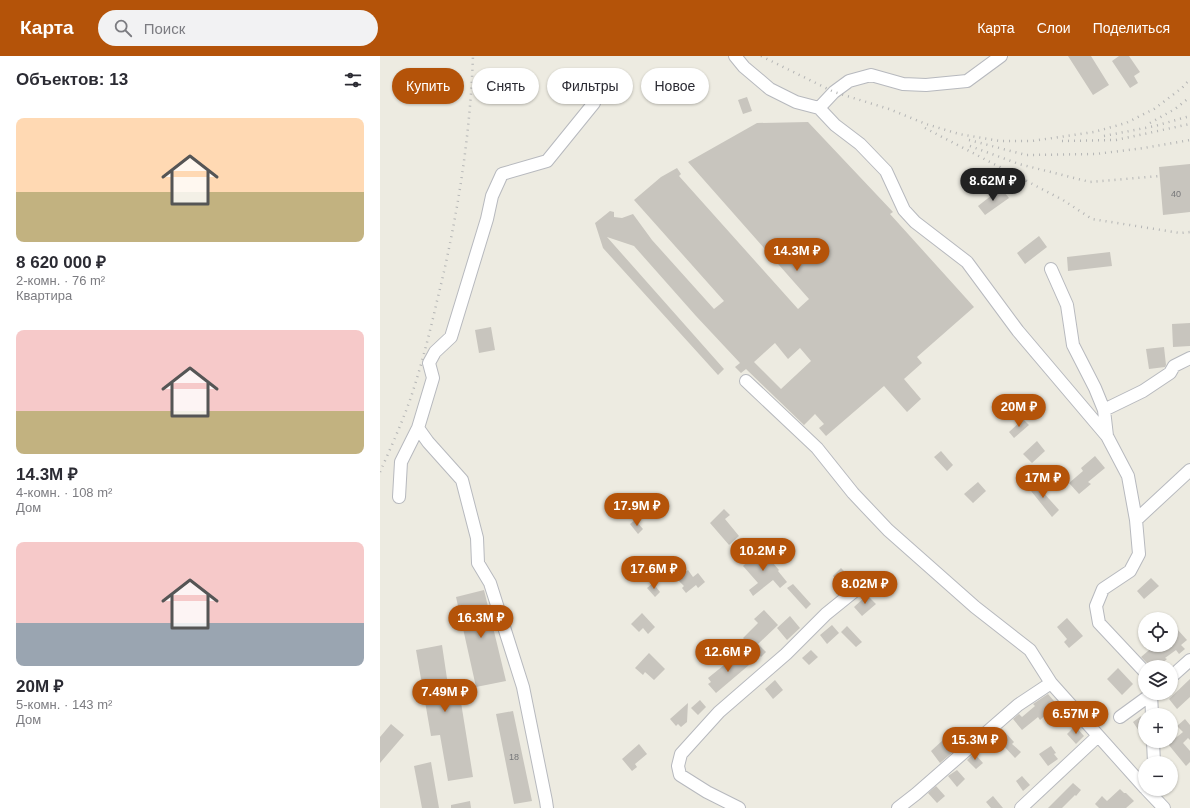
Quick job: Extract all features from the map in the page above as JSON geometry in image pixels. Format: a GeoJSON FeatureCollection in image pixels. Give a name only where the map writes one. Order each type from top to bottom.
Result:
{"type":"FeatureCollection","features":[{"type":"Feature","properties":{"kind":"street"},"geometry":{"type":"LineString","coordinates":[[735,56],[744,67],[770,89],[796,102],[819,108],[835,125],[860,144],[886,171],[904,210],[915,222],[967,262],[1018,331],[1107,436],[1128,476],[1136,520],[1139,554],[1130,571],[1103,589],[1096,606],[1099,623],[1138,665]]}},
{"type":"Feature","properties":{"kind":"street"},"geometry":{"type":"LineString","coordinates":[[819,108],[834,92],[849,80],[871,75],[903,84],[926,85],[967,81],[1000,56]]}},
{"type":"Feature","properties":{"kind":"street"},"geometry":{"type":"LineString","coordinates":[[399,497],[401,462],[418,428],[433,378],[430,363],[435,352],[451,337],[487,219],[492,196],[502,174],[547,161],[593,104]]}},
{"type":"Feature","properties":{"kind":"street"},"geometry":{"type":"LineString","coordinates":[[1051,268],[1067,305],[1073,345],[1095,388],[1104,410],[1107,436]]}},
{"type":"Feature","properties":{"kind":"street"},"geometry":{"type":"LineString","coordinates":[[1104,410],[1143,391],[1170,373],[1174,366],[1190,358]]}},
{"type":"Feature","properties":{"kind":"street"},"geometry":{"type":"LineString","coordinates":[[746,381],[816,448],[853,493],[888,530],[975,607],[1030,650],[1051,683],[1138,779]]}},
{"type":"Feature","properties":{"kind":"street"},"geometry":{"type":"LineString","coordinates":[[418,428],[428,442],[462,480],[477,538],[478,563],[490,583],[523,687],[546,801],[546,808]]}},
{"type":"Feature","properties":{"kind":"street"},"geometry":{"type":"LineString","coordinates":[[1136,520],[1190,470]]}},
{"type":"Feature","properties":{"kind":"street"},"geometry":{"type":"LineString","coordinates":[[740,808],[707,792],[680,775],[678,766],[681,754],[719,712],[786,654],[826,614],[857,589],[866,584]]}},
{"type":"Feature","properties":{"kind":"street"},"geometry":{"type":"LineString","coordinates":[[1178,671],[1190,660]]}},
{"type":"Feature","properties":{"kind":"street"},"geometry":{"type":"LineString","coordinates":[[898,808],[1018,705],[1051,683]]}},
{"type":"Feature","properties":{"kind":"street"},"geometry":{"type":"LineString","coordinates":[[1120,717],[1143,700]]}},
{"type":"Feature","properties":{"kind":"street"},"geometry":{"type":"LineString","coordinates":[[1021,808],[1098,736]]}},
{"type":"Feature","properties":{"kind":"building"},"geometry":{"type":"Polygon","coordinates":[[[1068,56],[1091,56],[1109,85],[1093,95],[1068,56]]]}},
{"type":"Feature","properties":{"kind":"building"},"geometry":{"type":"Polygon","coordinates":[[[1119,56],[1129,56],[1140,72],[1134,76],[1138,83],[1130,88],[1112,61],[1119,56]]]}},
{"type":"Feature","properties":{"kind":"building"},"geometry":{"type":"Polygon","coordinates":[[[747,97],[752,111],[743,114],[738,100],[747,97]]]}},
{"type":"Feature","properties":{"kind":"building"},"geometry":{"type":"Polygon","coordinates":[[[808,122],[893,212],[890,214],[974,307],[917,357],[922,363],[904,379],[921,399],[907,412],[884,386],[826,436],[819,428],[824,424],[815,414],[804,425],[746,369],[741,373],[735,367],[740,363],[634,246],[607,237],[724,369],[718,375],[603,248],[595,223],[610,211],[614,212],[614,217],[622,218],[633,214],[652,240],[714,309],[724,301],[634,200],[661,177],[677,168],[681,174],[679,176],[798,309],[809,299],[688,162],[757,123],[808,122]],[[775,343],[754,362],[781,389],[811,361],[800,348],[788,359],[775,343]]]}},
{"type":"Feature","properties":{"kind":"building"},"geometry":{"type":"Polygon","coordinates":[[[1190,164],[1190,212],[1163,215],[1159,167],[1190,164]]]}},
{"type":"Feature","properties":{"kind":"building"},"geometry":{"type":"Polygon","coordinates":[[[1001,188],[1009,198],[985,215],[978,206],[1001,188]]]}},
{"type":"Feature","properties":{"kind":"building"},"geometry":{"type":"Polygon","coordinates":[[[1039,236],[1047,247],[1025,264],[1017,253],[1039,236]]]}},
{"type":"Feature","properties":{"kind":"building"},"geometry":{"type":"Polygon","coordinates":[[[1110,252],[1112,266],[1068,271],[1067,257],[1110,252]]]}},
{"type":"Feature","properties":{"kind":"building"},"geometry":{"type":"Polygon","coordinates":[[[1190,323],[1190,346],[1173,347],[1172,324],[1190,323]]]}},
{"type":"Feature","properties":{"kind":"building"},"geometry":{"type":"Polygon","coordinates":[[[491,327],[495,350],[479,353],[475,330],[491,327]]]}},
{"type":"Feature","properties":{"kind":"building"},"geometry":{"type":"Polygon","coordinates":[[[1164,347],[1165,367],[1149,369],[1146,349],[1164,347]]]}},
{"type":"Feature","properties":{"kind":"building"},"geometry":{"type":"Polygon","coordinates":[[[1023,419],[1029,425],[1014,438],[1009,432],[1023,419]]]}},
{"type":"Feature","properties":{"kind":"building"},"geometry":{"type":"Polygon","coordinates":[[[1037,441],[1045,451],[1032,463],[1023,454],[1037,441]]]}},
{"type":"Feature","properties":{"kind":"building"},"geometry":{"type":"Polygon","coordinates":[[[941,451],[953,465],[947,471],[934,457],[941,451]]]}},
{"type":"Feature","properties":{"kind":"building"},"geometry":{"type":"Polygon","coordinates":[[[1095,456],[1105,468],[1088,482],[1091,484],[1079,494],[1069,483],[1083,471],[1081,468],[1095,456]]]}},
{"type":"Feature","properties":{"kind":"building"},"geometry":{"type":"Polygon","coordinates":[[[1033,481],[1059,510],[1052,517],[1027,486],[1033,481]]]}},
{"type":"Feature","properties":{"kind":"building"},"geometry":{"type":"Polygon","coordinates":[[[978,482],[986,491],[973,503],[964,494],[978,482]]]}},
{"type":"Feature","properties":{"kind":"building"},"geometry":{"type":"Polygon","coordinates":[[[724,509],[730,515],[725,519],[739,536],[729,545],[710,523],[724,509]]]}},
{"type":"Feature","properties":{"kind":"building"},"geometry":{"type":"Polygon","coordinates":[[[635,520],[643,529],[638,534],[630,524],[635,520]]]}},
{"type":"Feature","properties":{"kind":"building"},"geometry":{"type":"Polygon","coordinates":[[[761,549],[787,582],[780,588],[773,580],[753,596],[749,590],[758,583],[743,566],[761,549]]]}},
{"type":"Feature","properties":{"kind":"building"},"geometry":{"type":"Polygon","coordinates":[[[841,568],[848,575],[839,583],[833,576],[841,568]]]}},
{"type":"Feature","properties":{"kind":"building"},"geometry":{"type":"Polygon","coordinates":[[[688,570],[693,577],[698,573],[705,582],[698,588],[696,585],[686,593],[682,588],[684,586],[677,579],[688,570]]]}},
{"type":"Feature","properties":{"kind":"building"},"geometry":{"type":"Polygon","coordinates":[[[1151,578],[1159,586],[1144,599],[1137,591],[1151,578]]]}},
{"type":"Feature","properties":{"kind":"building"},"geometry":{"type":"Polygon","coordinates":[[[653,583],[660,592],[655,597],[647,588],[653,583]]]}},
{"type":"Feature","properties":{"kind":"building"},"geometry":{"type":"Polygon","coordinates":[[[793,584],[811,604],[806,609],[787,588],[793,584]]]}},
{"type":"Feature","properties":{"kind":"building"},"geometry":{"type":"Polygon","coordinates":[[[484,590],[506,681],[476,687],[456,597],[484,590]]]}},
{"type":"Feature","properties":{"kind":"building"},"geometry":{"type":"Polygon","coordinates":[[[867,595],[876,604],[862,616],[854,607],[867,595]]]}},
{"type":"Feature","properties":{"kind":"building"},"geometry":{"type":"Polygon","coordinates":[[[764,610],[778,625],[758,644],[766,652],[761,657],[743,638],[758,623],[754,619],[764,610]]]}},
{"type":"Feature","properties":{"kind":"building"},"geometry":{"type":"Polygon","coordinates":[[[642,613],[655,627],[648,634],[643,628],[639,632],[631,624],[642,613]]]}},
{"type":"Feature","properties":{"kind":"building"},"geometry":{"type":"Polygon","coordinates":[[[790,616],[800,628],[787,640],[777,628],[790,616]]]}},
{"type":"Feature","properties":{"kind":"building"},"geometry":{"type":"Polygon","coordinates":[[[1067,618],[1083,636],[1069,648],[1064,642],[1067,639],[1057,627],[1067,618]]]}},
{"type":"Feature","properties":{"kind":"building"},"geometry":{"type":"Polygon","coordinates":[[[832,625],[839,633],[827,644],[820,635],[832,625]]]}},
{"type":"Feature","properties":{"kind":"building"},"geometry":{"type":"Polygon","coordinates":[[[847,626],[862,642],[856,647],[841,632],[847,626]]]}},
{"type":"Feature","properties":{"kind":"building"},"geometry":{"type":"Polygon","coordinates":[[[1178,630],[1187,640],[1181,645],[1185,649],[1179,654],[1178,652],[1178,630]]]}},
{"type":"Feature","properties":{"kind":"building"},"geometry":{"type":"Polygon","coordinates":[[[442,645],[449,692],[459,690],[473,777],[448,781],[440,735],[431,736],[416,650],[442,645]]]}},
{"type":"Feature","properties":{"kind":"building"},"geometry":{"type":"Polygon","coordinates":[[[811,650],[818,657],[809,665],[802,658],[811,650]]]}},
{"type":"Feature","properties":{"kind":"building"},"geometry":{"type":"Polygon","coordinates":[[[1147,652],[1173,652],[1165,658],[1167,659],[1166,660],[1144,660],[1141,657],[1147,652]]]}},
{"type":"Feature","properties":{"kind":"building"},"geometry":{"type":"Polygon","coordinates":[[[649,653],[665,669],[654,680],[645,672],[643,675],[635,668],[649,653]]]}},
{"type":"Feature","properties":{"kind":"building"},"geometry":{"type":"Polygon","coordinates":[[[739,653],[749,665],[716,693],[708,684],[711,682],[708,678],[739,653]]]}},
{"type":"Feature","properties":{"kind":"building"},"geometry":{"type":"Polygon","coordinates":[[[1118,668],[1133,684],[1122,695],[1107,679],[1118,668]]]}},
{"type":"Feature","properties":{"kind":"building"},"geometry":{"type":"Polygon","coordinates":[[[1190,679],[1190,697],[1176,708],[1170,700],[1178,700],[1178,690],[1190,679]]]}},
{"type":"Feature","properties":{"kind":"building"},"geometry":{"type":"Polygon","coordinates":[[[775,680],[783,690],[773,699],[765,689],[775,680]]]}},
{"type":"Feature","properties":{"kind":"building"},"geometry":{"type":"Polygon","coordinates":[[[1048,694],[1059,707],[1052,712],[1051,710],[1040,720],[1038,717],[1022,730],[1013,719],[1019,714],[1022,717],[1035,706],[1033,704],[1048,694]]]}},
{"type":"Feature","properties":{"kind":"building"},"geometry":{"type":"Polygon","coordinates":[[[700,700],[706,707],[698,715],[691,708],[700,700]]]}},
{"type":"Feature","properties":{"kind":"building"},"geometry":{"type":"Polygon","coordinates":[[[688,703],[687,722],[681,727],[678,724],[676,726],[670,719],[688,703]]]}},
{"type":"Feature","properties":{"kind":"building"},"geometry":{"type":"Polygon","coordinates":[[[513,711],[532,801],[514,804],[496,714],[513,711]]]}},
{"type":"Feature","properties":{"kind":"building"},"geometry":{"type":"Polygon","coordinates":[[[1138,718],[1138,730],[1133,722],[1138,718]]]}},
{"type":"Feature","properties":{"kind":"building"},"geometry":{"type":"Polygon","coordinates":[[[1185,719],[1190,725],[1190,740],[1188,738],[1183,743],[1190,751],[1190,762],[1186,766],[1171,748],[1178,748],[1178,736],[1183,732],[1178,725],[1185,719]]]}},
{"type":"Feature","properties":{"kind":"building"},"geometry":{"type":"Polygon","coordinates":[[[391,724],[404,735],[380,763],[380,737],[391,724]]]}},
{"type":"Feature","properties":{"kind":"building"},"geometry":{"type":"Polygon","coordinates":[[[1075,726],[1084,736],[1076,744],[1067,734],[1075,726]]]}},
{"type":"Feature","properties":{"kind":"building"},"geometry":{"type":"Polygon","coordinates":[[[1002,729],[1014,742],[1012,744],[1021,752],[1015,758],[1001,743],[993,750],[987,742],[1002,729]]]}},
{"type":"Feature","properties":{"kind":"building"},"geometry":{"type":"Polygon","coordinates":[[[943,740],[953,752],[940,763],[931,751],[943,740]]]}},
{"type":"Feature","properties":{"kind":"building"},"geometry":{"type":"Polygon","coordinates":[[[639,744],[647,754],[635,764],[637,767],[632,771],[622,759],[639,744]]]}},
{"type":"Feature","properties":{"kind":"building"},"geometry":{"type":"Polygon","coordinates":[[[1051,746],[1058,759],[1048,766],[1039,754],[1051,746]]]}},
{"type":"Feature","properties":{"kind":"building"},"geometry":{"type":"Polygon","coordinates":[[[974,753],[983,763],[976,769],[967,760],[974,753]]]}},
{"type":"Feature","properties":{"kind":"building"},"geometry":{"type":"Polygon","coordinates":[[[431,762],[439,808],[422,808],[414,766],[431,762]]]}},
{"type":"Feature","properties":{"kind":"building"},"geometry":{"type":"Polygon","coordinates":[[[957,770],[965,779],[957,787],[948,776],[957,770]]]}},
{"type":"Feature","properties":{"kind":"building"},"geometry":{"type":"Polygon","coordinates":[[[1022,776],[1030,785],[1023,791],[1016,781],[1022,776]]]}},
{"type":"Feature","properties":{"kind":"building"},"geometry":{"type":"Polygon","coordinates":[[[1073,783],[1081,790],[1076,796],[1075,795],[1062,808],[1048,808],[1073,783]]]}},
{"type":"Feature","properties":{"kind":"building"},"geometry":{"type":"Polygon","coordinates":[[[936,786],[945,796],[937,803],[928,793],[936,786]]]}},
{"type":"Feature","properties":{"kind":"building"},"geometry":{"type":"Polygon","coordinates":[[[1120,789],[1134,801],[1126,808],[1099,808],[1095,804],[1102,796],[1107,801],[1120,789]]]}},
{"type":"Feature","properties":{"kind":"building"},"geometry":{"type":"Polygon","coordinates":[[[993,796],[1003,808],[991,808],[986,802],[993,796]]]}},
{"type":"Feature","properties":{"kind":"building"},"geometry":{"type":"Polygon","coordinates":[[[470,801],[471,808],[451,808],[451,805],[470,801]]]}},
{"type":"Feature","properties":{"kind":"railway"},"geometry":{"type":"LineString","coordinates":[[380,472],[401,424],[412,394],[426,348],[451,240],[466,149],[473,56]]}},
{"type":"Feature","properties":{"kind":"railway"},"geometry":{"type":"LineString","coordinates":[[761,56],[834,92],[889,109],[926,124],[959,134],[1000,141],[1032,141],[1094,132],[1126,123],[1154,109],[1182,88],[1190,79]]}},
{"type":"Feature","properties":{"kind":"railway"},"geometry":{"type":"LineString","coordinates":[[1150,123],[1175,109],[1190,97]]}},
{"type":"Feature","properties":{"kind":"railway"},"geometry":{"type":"LineString","coordinates":[[1104,136],[1155,126],[1190,116]]}},
{"type":"Feature","properties":{"kind":"railway"},"geometry":{"type":"LineString","coordinates":[[1062,141],[1116,140],[1190,124]]}},
{"type":"Feature","properties":{"kind":"railway"},"geometry":{"type":"LineString","coordinates":[[925,128],[1063,200],[1092,219],[1180,233],[1190,232]]}},
{"type":"Feature","properties":{"kind":"railway"},"geometry":{"type":"LineString","coordinates":[[969,140],[1026,155],[1096,154],[1190,140]]}},
{"type":"Feature","properties":{"kind":"railway"},"geometry":{"type":"LineString","coordinates":[[970,146],[1019,164],[1090,182],[1160,176]]}}]}
